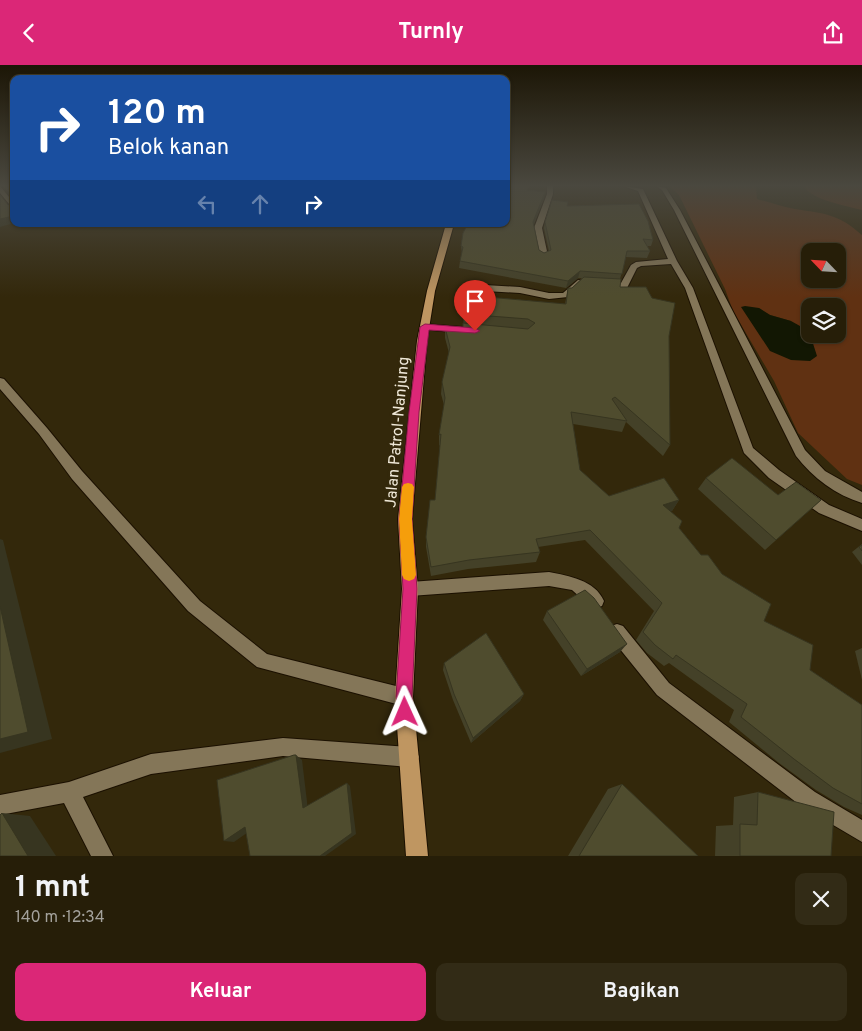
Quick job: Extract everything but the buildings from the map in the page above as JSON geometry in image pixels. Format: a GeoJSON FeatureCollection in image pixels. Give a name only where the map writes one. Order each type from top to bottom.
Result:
{"type":"FeatureCollection","features":[{"type":"Feature","properties":{"kind":"main road","name":"Jalan Patrol-Nanjung"},"geometry":{"type":"LineString","coordinates":[[417,856],[404,697],[410,589],[406,519],[414,412],[430,291],[449,227]]}},
{"type":"Feature","properties":{"kind":"street"},"geometry":{"type":"LineString","coordinates":[[540,223],[537,231],[544,256]]}},
{"type":"Feature","properties":{"kind":"street"},"geometry":{"type":"LineString","coordinates":[[656,223],[673,261],[689,288],[748,450],[774,474],[824,509],[862,525]]}},
{"type":"Feature","properties":{"kind":"street"},"geometry":{"type":"LineString","coordinates":[[684,223],[800,453],[811,467],[829,482],[862,499]]}},
{"type":"Feature","properties":{"kind":"street"},"geometry":{"type":"LineString","coordinates":[[468,287],[520,290],[549,296],[565,295],[578,283],[624,286],[634,267],[638,264],[673,261]]}},
{"type":"Feature","properties":{"kind":"street"},"geometry":{"type":"LineString","coordinates":[[425,327],[471,330]]}},
{"type":"Feature","properties":{"kind":"street"},"geometry":{"type":"LineString","coordinates":[[0,382],[78,475],[194,607],[263,661],[404,697]]}},
{"type":"Feature","properties":{"kind":"street"},"geometry":{"type":"LineString","coordinates":[[410,589],[549,579],[576,585],[596,601],[627,645],[663,689],[808,799],[862,831]]}},
{"type":"Feature","properties":{"kind":"street"},"geometry":{"type":"LineString","coordinates":[[0,805],[69,792],[151,764],[283,747],[408,757]]}},
{"type":"Feature","properties":{"kind":"street"},"geometry":{"type":"LineString","coordinates":[[69,792],[102,856]]}},
{"type":"Feature","properties":{"kind":"shaded area"},"geometry":{"type":"Polygon","coordinates":[[[693,223],[846,223],[862,235],[862,485],[847,479],[798,433],[774,381],[733,311],[725,289],[693,223]],[[759,308],[770,351],[791,321],[770,315],[759,308]]]}},
{"type":"Feature","properties":{"kind":"shaded area"},"geometry":{"type":"Polygon","coordinates":[[[741,307],[759,308],[770,315],[791,321],[801,327],[801,343],[813,343],[817,356],[810,361],[791,360],[770,351],[741,307]]]}},
{"type":"Feature","properties":{"kind":"slow traffic"},"geometry":{"type":"LineString","coordinates":[[408,487],[406,519],[409,575]]}},
{"type":"Feature","properties":{"kind":"route"},"geometry":{"type":"LineString","coordinates":[[405,712],[404,697],[410,589],[406,519],[414,412],[422,341],[425,327],[475,331]]}}]}
